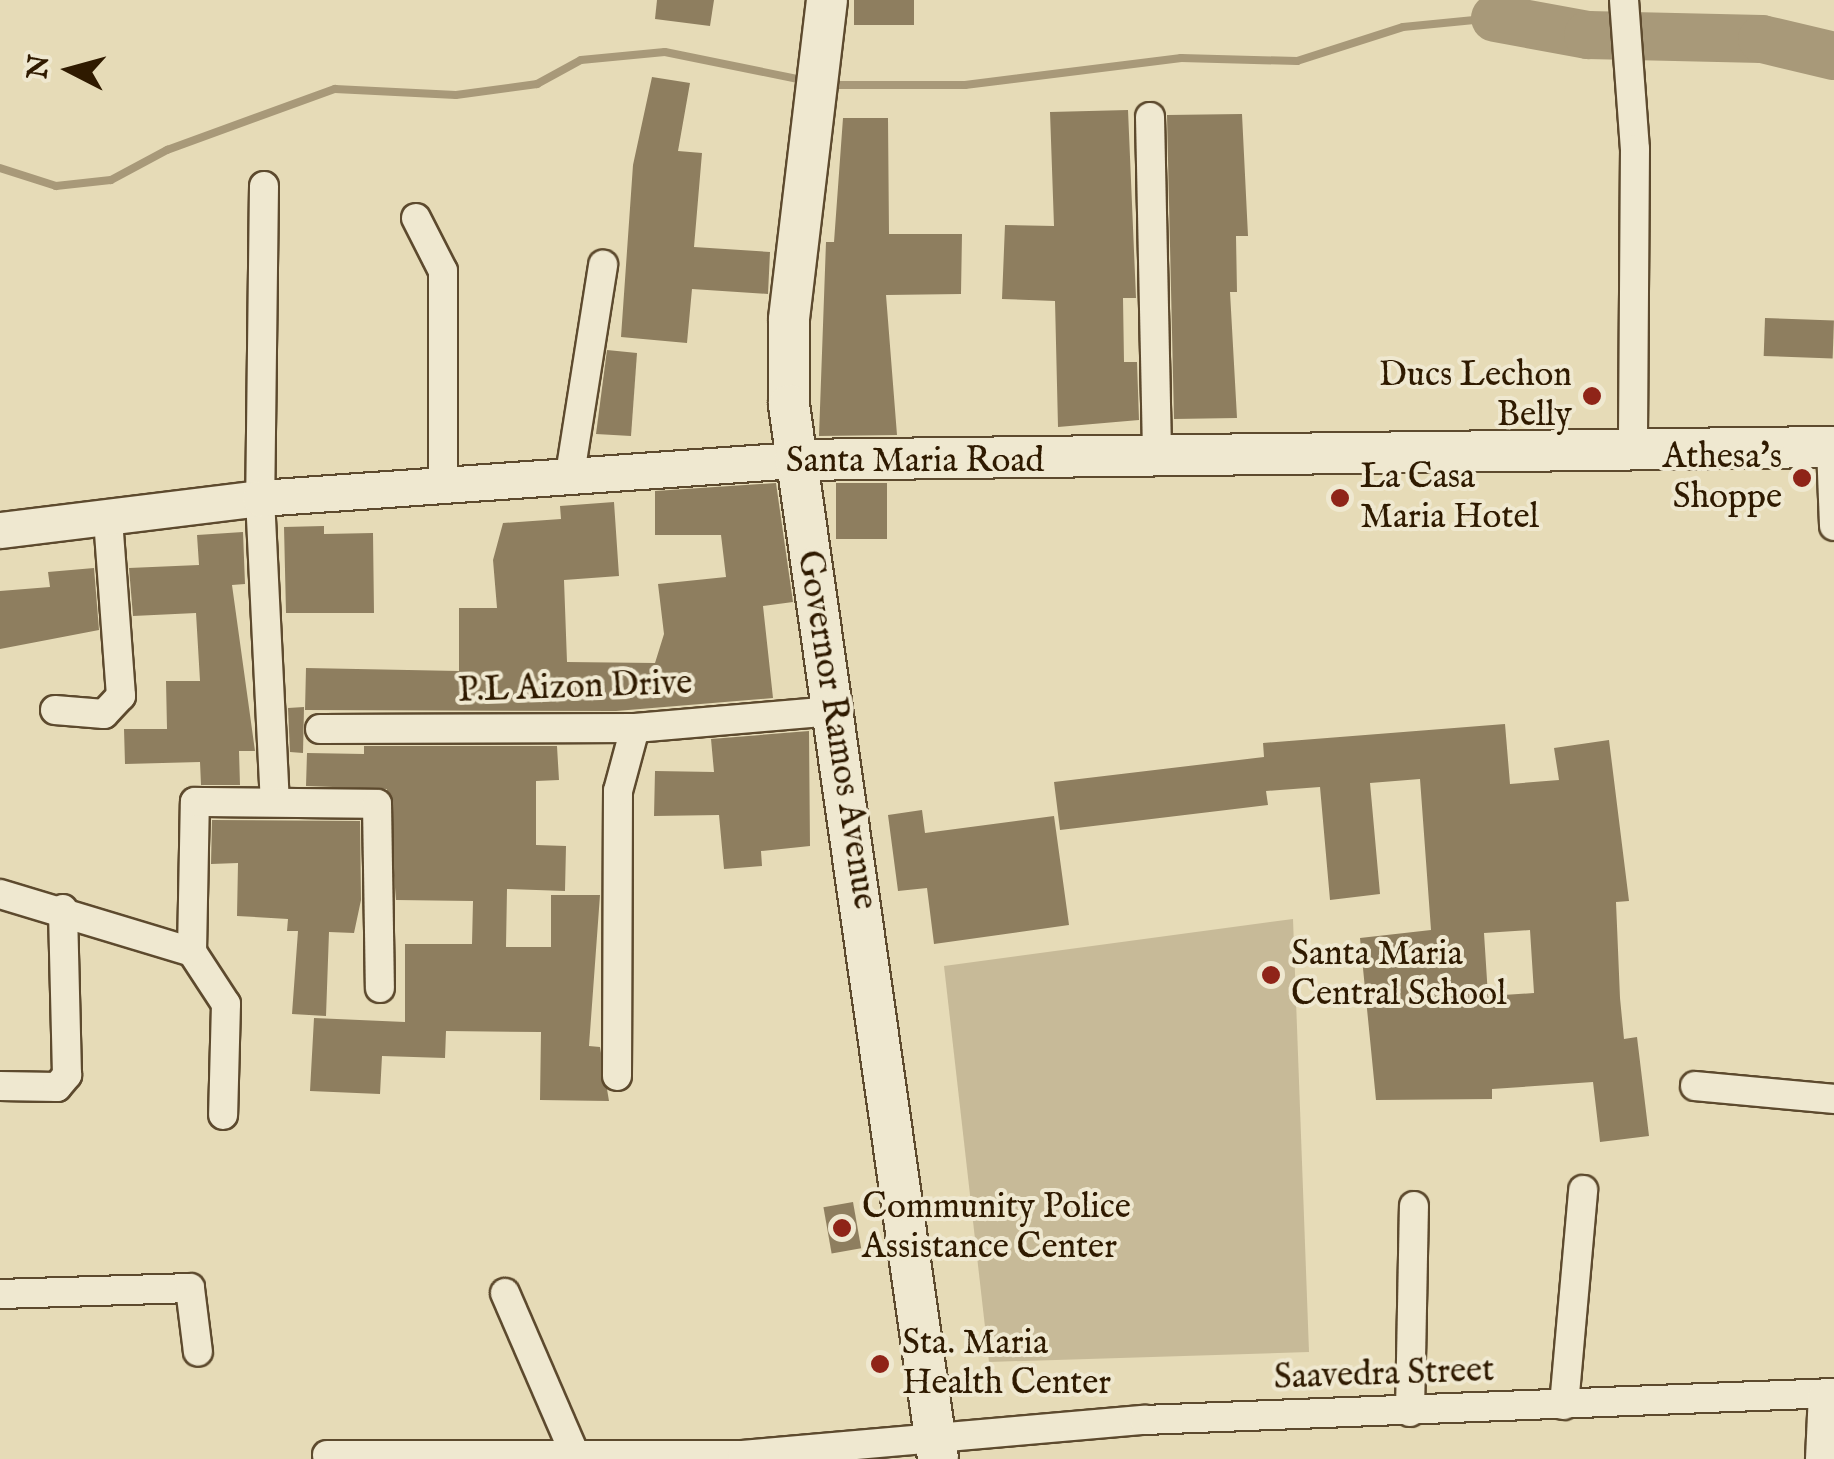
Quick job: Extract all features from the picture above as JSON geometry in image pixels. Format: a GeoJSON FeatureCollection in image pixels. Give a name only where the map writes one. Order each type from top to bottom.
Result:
{"type":"FeatureCollection","features":[{"type":"Feature","properties":{"kind":"main road","name":"Governor Ramos Avenue"},"geometry":{"type":"LineString","coordinates":[[827,0],[789,320],[795,460],[937,1448]]}},
{"type":"Feature","properties":{"kind":"main road","name":"Santa Maria Road"},"geometry":{"type":"LineString","coordinates":[[795,460],[1157,461],[1832,447]]}},
{"type":"Feature","properties":{"kind":"street"},"geometry":{"type":"LineString","coordinates":[[1624,0],[1635,149],[1633,454]]}},
{"type":"Feature","properties":{"kind":"street"},"geometry":{"type":"LineString","coordinates":[[1150,118],[1157,461]]}},
{"type":"Feature","properties":{"kind":"street"},"geometry":{"type":"LineString","coordinates":[[264,186],[260,498],[275,800]]}},
{"type":"Feature","properties":{"kind":"street"},"geometry":{"type":"LineString","coordinates":[[416,218],[443,271],[444,484]]}},
{"type":"Feature","properties":{"kind":"street"},"geometry":{"type":"LineString","coordinates":[[570,474],[603,264]]}},
{"type":"Feature","properties":{"kind":"street"},"geometry":{"type":"LineString","coordinates":[[1832,447],[1834,526]]}},
{"type":"Feature","properties":{"kind":"street","name":"Santa Maria Road"},"geometry":{"type":"LineString","coordinates":[[0,530],[108,520],[260,498],[795,460]]}},
{"type":"Feature","properties":{"kind":"street"},"geometry":{"type":"LineString","coordinates":[[55,710],[104,714],[121,696],[108,520]]}},
{"type":"Feature","properties":{"kind":"street","name":"P.L Aizon Drive"},"geometry":{"type":"LineString","coordinates":[[320,728],[634,728],[832,711]]}},
{"type":"Feature","properties":{"kind":"street"},"geometry":{"type":"LineString","coordinates":[[617,1076],[618,791],[634,728]]}},
{"type":"Feature","properties":{"kind":"street"},"geometry":{"type":"LineString","coordinates":[[223,1115],[226,1004],[192,952],[195,802],[275,800],[382,806],[380,988]]}},
{"type":"Feature","properties":{"kind":"street"},"geometry":{"type":"LineString","coordinates":[[0,894],[64,909],[192,952]]}},
{"type":"Feature","properties":{"kind":"street"},"geometry":{"type":"LineString","coordinates":[[0,1086],[57,1087],[68,1076],[64,909]]}},
{"type":"Feature","properties":{"kind":"street"},"geometry":{"type":"LineString","coordinates":[[1694,1086],[1834,1099]]}},
{"type":"Feature","properties":{"kind":"street"},"geometry":{"type":"LineString","coordinates":[[1564,1405],[1583,1190]]}},
{"type":"Feature","properties":{"kind":"street"},"geometry":{"type":"LineString","coordinates":[[1410,1412],[1414,1206]]}},
{"type":"Feature","properties":{"kind":"street"},"geometry":{"type":"LineString","coordinates":[[0,1294],[190,1288],[198,1352]]}},
{"type":"Feature","properties":{"kind":"street"},"geometry":{"type":"LineString","coordinates":[[505,1292],[574,1450]]}},
{"type":"Feature","properties":{"kind":"street"},"geometry":{"type":"LineString","coordinates":[[1820,1459],[1829,1393]]}},
{"type":"Feature","properties":{"kind":"street","name":"Saavedra Street"},"geometry":{"type":"LineString","coordinates":[[328,1455],[451,1458],[574,1450],[743,1457],[937,1448],[1410,1412],[1829,1393]]}},
{"type":"Feature","properties":{"kind":"shaded area"},"geometry":{"type":"Polygon","coordinates":[[[1293,919],[1309,1352],[989,1362],[944,966],[1293,919]]]}},
{"type":"Feature","properties":{"kind":"building"},"geometry":{"type":"Polygon","coordinates":[[[657,0],[714,0],[710,26],[655,19],[657,0]]]}},
{"type":"Feature","properties":{"kind":"building"},"geometry":{"type":"Polygon","coordinates":[[[854,0],[914,0],[914,25],[854,25],[854,0]]]}},
{"type":"Feature","properties":{"kind":"building"},"geometry":{"type":"Polygon","coordinates":[[[652,77],[690,83],[678,151],[702,153],[694,247],[770,252],[768,294],[692,289],[687,343],[621,337],[633,165],[652,77]]]}},
{"type":"Feature","properties":{"kind":"building"},"geometry":{"type":"Polygon","coordinates":[[[1128,110],[1136,298],[1123,298],[1124,362],[1137,362],[1139,420],[1058,427],[1055,301],[1002,299],[1005,225],[1054,226],[1050,112],[1128,110]]]}},
{"type":"Feature","properties":{"kind":"building"},"geometry":{"type":"Polygon","coordinates":[[[1242,114],[1248,236],[1236,236],[1237,292],[1230,292],[1237,418],[1174,419],[1167,115],[1242,114]]]}},
{"type":"Feature","properties":{"kind":"building"},"geometry":{"type":"Polygon","coordinates":[[[843,118],[888,118],[889,234],[962,234],[961,294],[886,295],[897,435],[819,436],[826,242],[834,242],[843,118]]]}},
{"type":"Feature","properties":{"kind":"building"},"geometry":{"type":"Polygon","coordinates":[[[1765,318],[1834,320],[1833,358],[1764,356],[1765,318]]]}},
{"type":"Feature","properties":{"kind":"building"},"geometry":{"type":"Polygon","coordinates":[[[607,350],[637,353],[631,436],[596,434],[607,350]]]}},
{"type":"Feature","properties":{"kind":"building"},"geometry":{"type":"Polygon","coordinates":[[[776,483],[793,602],[763,606],[773,698],[616,711],[305,710],[306,668],[459,671],[459,608],[497,608],[493,560],[503,523],[561,519],[560,506],[614,502],[619,576],[564,580],[567,662],[655,663],[664,634],[658,584],[726,577],[721,535],[655,535],[655,491],[776,483]]]}},
{"type":"Feature","properties":{"kind":"building"},"geometry":{"type":"Polygon","coordinates":[[[836,483],[887,483],[887,539],[836,539],[836,483]]]}},
{"type":"Feature","properties":{"kind":"building"},"geometry":{"type":"Polygon","coordinates":[[[324,526],[324,534],[373,533],[374,613],[286,613],[284,527],[324,526]]]}},
{"type":"Feature","properties":{"kind":"building"},"geometry":{"type":"Polygon","coordinates":[[[243,532],[245,584],[232,585],[255,751],[239,751],[240,785],[201,785],[200,762],[125,764],[124,729],[167,729],[166,681],[200,681],[196,613],[133,616],[129,568],[199,565],[197,535],[243,532]]]}},
{"type":"Feature","properties":{"kind":"building"},"geometry":{"type":"Polygon","coordinates":[[[94,568],[99,630],[0,649],[0,591],[50,587],[48,572],[94,568]]]}},
{"type":"Feature","properties":{"kind":"building"},"geometry":{"type":"Polygon","coordinates":[[[304,707],[303,753],[290,752],[288,708],[304,707]]]}},
{"type":"Feature","properties":{"kind":"building"},"geometry":{"type":"Polygon","coordinates":[[[1505,724],[1510,784],[1559,780],[1554,748],[1609,740],[1629,901],[1616,902],[1624,1039],[1637,1037],[1649,1136],[1600,1142],[1593,1082],[1492,1089],[1492,1099],[1376,1100],[1360,938],[1431,930],[1420,779],[1370,783],[1380,894],[1330,900],[1320,787],[1266,791],[1268,805],[1060,830],[1054,782],[1264,757],[1263,743],[1505,724]],[[1530,930],[1484,933],[1488,996],[1534,993],[1530,930]]]}},
{"type":"Feature","properties":{"kind":"building"},"geometry":{"type":"Polygon","coordinates":[[[809,731],[810,846],[761,851],[762,866],[724,869],[719,815],[654,816],[655,771],[714,772],[711,739],[809,731]]]}},
{"type":"Feature","properties":{"kind":"building"},"geometry":{"type":"Polygon","coordinates":[[[364,746],[557,746],[559,780],[536,781],[536,845],[566,846],[565,891],[507,889],[506,947],[551,947],[551,895],[600,895],[589,1046],[600,1047],[609,1101],[540,1100],[541,1032],[446,1031],[445,1058],[382,1056],[380,1094],[310,1091],[314,1018],[405,1022],[405,944],[472,944],[473,901],[396,900],[387,789],[306,786],[307,753],[364,754],[364,746]]]}},
{"type":"Feature","properties":{"kind":"building"},"geometry":{"type":"Polygon","coordinates":[[[922,810],[925,833],[1054,816],[1069,925],[934,944],[927,888],[898,891],[888,815],[922,810]]]}},
{"type":"Feature","properties":{"kind":"building"},"geometry":{"type":"Polygon","coordinates":[[[212,820],[360,821],[361,900],[354,933],[329,932],[326,1016],[292,1014],[298,931],[287,931],[288,919],[237,916],[238,863],[211,864],[212,820]]]}},
{"type":"Feature","properties":{"kind":"building","name":"Community Police Assistance Center"},"geometry":{"type":"Polygon","coordinates":[[[853,1202],[861,1248],[832,1253],[823,1207],[853,1202]]]}},
{"type":"Feature","properties":{"kind":"waterway"},"geometry":{"type":"LineString","coordinates":[[827,85],[965,85],[1181,58],[1297,61],[1403,27],[1495,18]]}},
{"type":"Feature","properties":{"kind":"waterway"},"geometry":{"type":"LineString","coordinates":[[1495,18],[1588,35],[1762,39],[1834,56]]}},
{"type":"Feature","properties":{"kind":"waterway"},"geometry":{"type":"LineString","coordinates":[[0,168],[56,186],[111,180],[167,150],[335,89],[456,95],[537,84],[581,60],[665,52],[803,80]]}},
{"type":"Feature","properties":{"kind":"place","name":"Ducs Lechon Belly"},"geometry":{"type":"Point","coordinates":[1592,396]}},
{"type":"Feature","properties":{"kind":"place","name":"Athesa's Shoppe"},"geometry":{"type":"Point","coordinates":[1802,478]}},
{"type":"Feature","properties":{"kind":"place","name":"La Casa Maria Hotel"},"geometry":{"type":"Point","coordinates":[1340,498]}},
{"type":"Feature","properties":{"kind":"place","name":"Santa Maria Central School"},"geometry":{"type":"Point","coordinates":[1271,975]}},
{"type":"Feature","properties":{"kind":"place","name":"Community Police Assistance Center"},"geometry":{"type":"Point","coordinates":[842,1228]}},
{"type":"Feature","properties":{"kind":"place","name":"Sta. Maria Health Center"},"geometry":{"type":"Point","coordinates":[880,1364]}}]}
